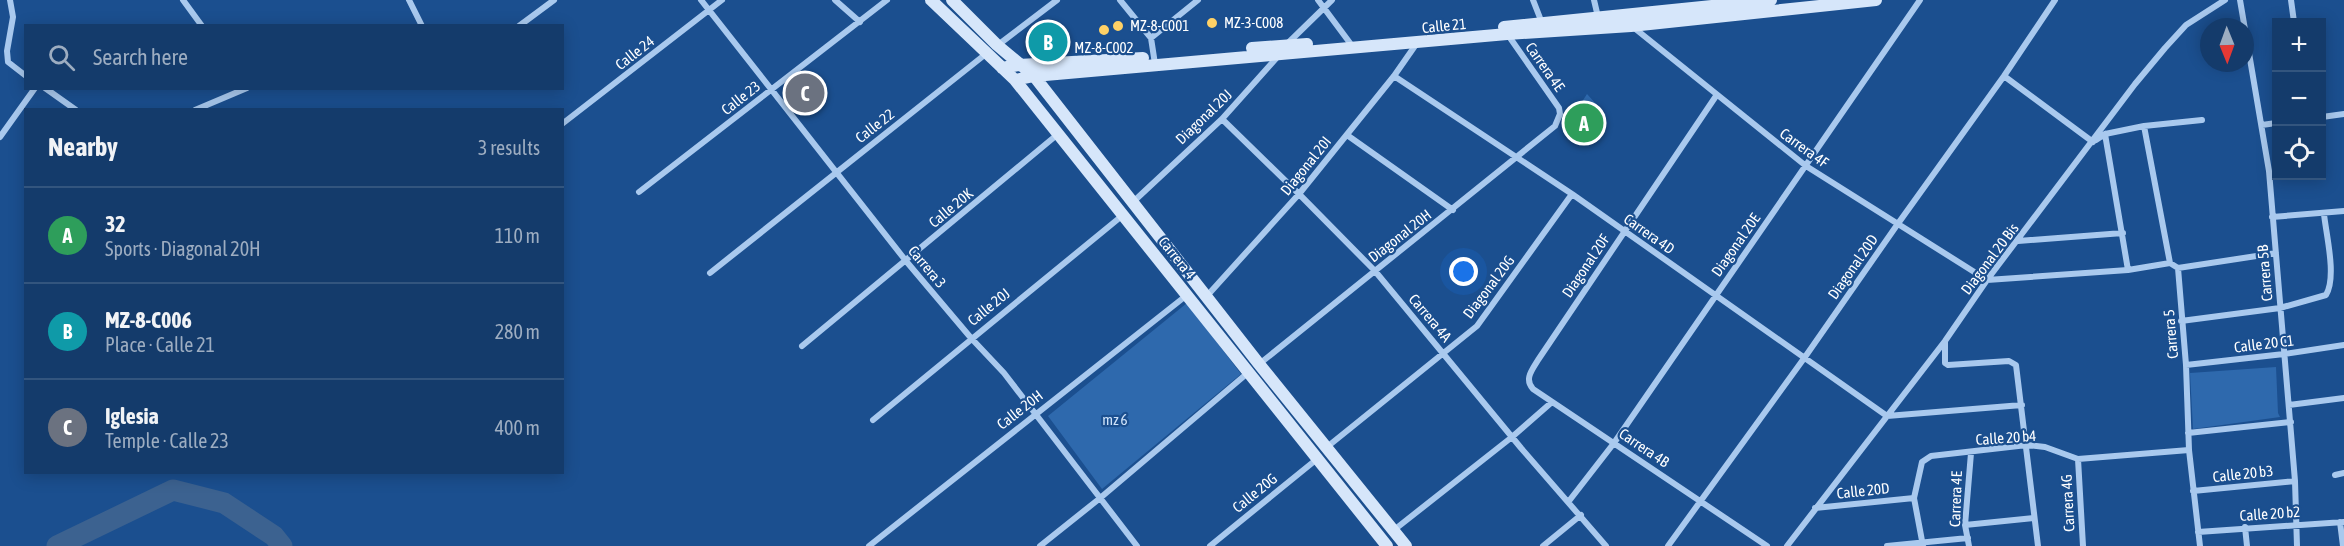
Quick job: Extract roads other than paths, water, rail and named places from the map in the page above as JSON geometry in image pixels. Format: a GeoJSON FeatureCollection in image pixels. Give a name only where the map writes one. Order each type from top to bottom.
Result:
{"type":"FeatureCollection","features":[{"type":"Feature","properties":{"kind":"main road","name":"Carrera 4"},"geometry":{"type":"LineString","coordinates":[[930,0],[1015,80],[1188,295],[1384,545]]}},
{"type":"Feature","properties":{"kind":"main road","name":"Carrera 4"},"geometry":{"type":"LineString","coordinates":[[952,0],[997,45],[1034,76],[1259,364],[1406,546]]}},
{"type":"Feature","properties":{"kind":"main road","name":"Calle 21"},"geometry":{"type":"LineString","coordinates":[[1015,80],[1155,61],[1350,43],[1418,40],[1699,4],[1771,0]]}},
{"type":"Feature","properties":{"kind":"main road","name":"Calle 21"},"geometry":{"type":"LineString","coordinates":[[1284,49],[1631,26],[1876,0]]}},
{"type":"Feature","properties":{"kind":"main road","name":"Calle 21"},"geometry":{"type":"LineString","coordinates":[[1002,68],[1019,65],[1155,61]]}},
{"type":"Feature","properties":{"kind":"street"},"geometry":{"type":"LineString","coordinates":[[10,0],[13,17],[7,51],[8,62],[24,74]]}},
{"type":"Feature","properties":{"kind":"street"},"geometry":{"type":"LineString","coordinates":[[183,0],[201,24]]}},
{"type":"Feature","properties":{"kind":"street"},"geometry":{"type":"LineString","coordinates":[[409,0],[421,24]]}},
{"type":"Feature","properties":{"kind":"street"},"geometry":{"type":"LineString","coordinates":[[522,24],[554,0]]}},
{"type":"Feature","properties":{"kind":"street","name":"Carrera 3"},"geometry":{"type":"LineString","coordinates":[[702,0],[906,261],[1036,413],[1137,546]]}},
{"type":"Feature","properties":{"kind":"street","name":"Calle 24"},"geometry":{"type":"LineString","coordinates":[[564,122],[722,0]]}},
{"type":"Feature","properties":{"kind":"street"},"geometry":{"type":"LineString","coordinates":[[835,0],[860,22]]}},
{"type":"Feature","properties":{"kind":"street","name":"Calle 23"},"geometry":{"type":"LineString","coordinates":[[639,192],[887,0]]}},
{"type":"Feature","properties":{"kind":"street","name":"Calle 22"},"geometry":{"type":"LineString","coordinates":[[710,273],[1057,0]]}},
{"type":"Feature","properties":{"kind":"street"},"geometry":{"type":"LineString","coordinates":[[1120,0],[1151,38],[1155,61]]}},
{"type":"Feature","properties":{"kind":"street"},"geometry":{"type":"LineString","coordinates":[[1151,38],[1198,0]]}},
{"type":"Feature","properties":{"kind":"street"},"geometry":{"type":"LineString","coordinates":[[1318,0],[1350,43]]}},
{"type":"Feature","properties":{"kind":"street","name":"Diagonal 20J"},"geometry":{"type":"LineString","coordinates":[[1132,202],[1222,119],[1284,49],[1332,0]]}},
{"type":"Feature","properties":{"kind":"street","name":"Carrera 4E"},"geometry":{"type":"LineString","coordinates":[[1533,0],[1542,23]]}},
{"type":"Feature","properties":{"kind":"street"},"geometry":{"type":"LineString","coordinates":[[1594,0],[1598,17]]}},
{"type":"Feature","properties":{"kind":"street","name":"Diagonal 20E"},"geometry":{"type":"LineString","coordinates":[[1569,501],[1614,443],[1920,0]]}},
{"type":"Feature","properties":{"kind":"street","name":"Diagonal 20D"},"geometry":{"type":"LineString","coordinates":[[1668,546],[1805,357],[2004,76],[2055,0]]}},
{"type":"Feature","properties":{"kind":"street","name":"Diagonal 20 Bis"},"geometry":{"type":"LineString","coordinates":[[1787,546],[1945,341],[1987,280],[2164,48],[2186,25],[2225,0]]}},
{"type":"Feature","properties":{"kind":"street","name":"Carrera 5B"},"geometry":{"type":"LineString","coordinates":[[2240,0],[2262,125],[2276,253],[2295,481],[2297,546]]}},
{"type":"Feature","properties":{"kind":"street"},"geometry":{"type":"LineString","coordinates":[[2291,0],[2293,18]]}},
{"type":"Feature","properties":{"kind":"street","name":"Carrera 4F"},"geometry":{"type":"LineString","coordinates":[[1621,15],[1631,26],[1716,96],[1806,166],[1987,280]]}},
{"type":"Feature","properties":{"kind":"street","name":"Carrera 4E"},"geometry":{"type":"LineString","coordinates":[[1507,34],[1557,104],[1560,114]]}},
{"type":"Feature","properties":{"kind":"street","name":"Diagonal 20I"},"geometry":{"type":"LineString","coordinates":[[1206,297],[1299,194],[1394,76],[1418,40]]}},
{"type":"Feature","properties":{"kind":"street","name":"Carrera 4D"},"geometry":{"type":"LineString","coordinates":[[1394,76],[1572,194],[1887,416]]}},
{"type":"Feature","properties":{"kind":"street"},"geometry":{"type":"LineString","coordinates":[[2004,76],[2093,142],[2105,134],[2144,126],[2202,120]]}},
{"type":"Feature","properties":{"kind":"street"},"geometry":{"type":"LineString","coordinates":[[0,137],[34,90]]}},
{"type":"Feature","properties":{"kind":"street"},"geometry":{"type":"LineString","coordinates":[[48,90],[72,108]]}},
{"type":"Feature","properties":{"kind":"street"},"geometry":{"type":"LineString","coordinates":[[200,108],[242,90]]}},
{"type":"Feature","properties":{"kind":"street","name":"Diagonal 20F"},"geometry":{"type":"LineString","coordinates":[[1538,360],[1716,96]]}},
{"type":"Feature","properties":{"kind":"street","name":"Diagonal 20H"},"geometry":{"type":"LineString","coordinates":[[1248,372],[1552,131],[1560,114]]}},
{"type":"Feature","properties":{"kind":"street"},"geometry":{"type":"LineString","coordinates":[[2326,116],[2344,114]]}},
{"type":"Feature","properties":{"kind":"street","name":"Carrera 4A"},"geometry":{"type":"LineString","coordinates":[[1222,119],[1375,271],[1512,437],[1606,546]]}},
{"type":"Feature","properties":{"kind":"street"},"geometry":{"type":"LineString","coordinates":[[2262,125],[2272,124]]}},
{"type":"Feature","properties":{"kind":"street"},"geometry":{"type":"LineString","coordinates":[[2144,126],[2170,263]]}},
{"type":"Feature","properties":{"kind":"street","name":"Calle 20K"},"geometry":{"type":"LineString","coordinates":[[802,346],[1059,134]]}},
{"type":"Feature","properties":{"kind":"street"},"geometry":{"type":"LineString","coordinates":[[2105,134],[2128,270]]}},
{"type":"Feature","properties":{"kind":"street"},"geometry":{"type":"LineString","coordinates":[[1347,135],[1453,210]]}},
{"type":"Feature","properties":{"kind":"street","name":"Diagonal 20G"},"geometry":{"type":"LineString","coordinates":[[1327,447],[1477,326],[1572,194]]}},
{"type":"Feature","properties":{"kind":"street"},"geometry":{"type":"LineString","coordinates":[[2272,217],[2344,211]]}},
{"type":"Feature","properties":{"kind":"street"},"geometry":{"type":"LineString","coordinates":[[2181,321],[2280,308],[2322,297],[2329,291],[2331,272],[2324,214]]}},
{"type":"Feature","properties":{"kind":"street","name":"Calle 20J"},"geometry":{"type":"LineString","coordinates":[[873,420],[1123,215]]}},
{"type":"Feature","properties":{"kind":"street"},"geometry":{"type":"LineString","coordinates":[[2018,241],[2123,233]]}},
{"type":"Feature","properties":{"kind":"street"},"geometry":{"type":"LineString","coordinates":[[1987,280],[2128,270],[2170,263],[2178,268],[2276,253]]}},
{"type":"Feature","properties":{"kind":"street","name":"Carrera 5"},"geometry":{"type":"LineString","coordinates":[[2178,268],[2186,365],[2189,450],[2200,546]]}},
{"type":"Feature","properties":{"kind":"street","name":"Calle 20H"},"geometry":{"type":"LineString","coordinates":[[869,546],[1188,295]]}},
{"type":"Feature","properties":{"kind":"street"},"geometry":{"type":"LineString","coordinates":[[1945,341],[1946,363],[1950,366],[2009,361],[2016,365],[2038,546]]}},
{"type":"Feature","properties":{"kind":"street","name":"Calle 20 C1"},"geometry":{"type":"LineString","coordinates":[[2186,365],[2344,345]]}},
{"type":"Feature","properties":{"kind":"street","name":"Carrera 4B"},"geometry":{"type":"LineString","coordinates":[[1538,360],[1530,372],[1530,386],[1767,546]]}},
{"type":"Feature","properties":{"kind":"street"},"geometry":{"type":"LineString","coordinates":[[1040,546],[1100,499],[1248,372]]}},
{"type":"Feature","properties":{"kind":"street"},"geometry":{"type":"LineString","coordinates":[[2289,405],[2344,399]]}},
{"type":"Feature","properties":{"kind":"street"},"geometry":{"type":"LineString","coordinates":[[1394,530],[1512,437],[1552,402]]}},
{"type":"Feature","properties":{"kind":"street"},"geometry":{"type":"LineString","coordinates":[[1887,416],[2022,405]]}},
{"type":"Feature","properties":{"kind":"street"},"geometry":{"type":"LineString","coordinates":[[2188,433],[2290,422]]}},
{"type":"Feature","properties":{"kind":"street","name":"Calle 20 b4"},"geometry":{"type":"LineString","coordinates":[[1914,498],[1922,462],[1931,456],[2027,446],[2045,447],[2078,459],[2189,450]]}},
{"type":"Feature","properties":{"kind":"street","name":"Carrera 4E"},"geometry":{"type":"LineString","coordinates":[[1969,546],[1965,525],[1971,453]]}},
{"type":"Feature","properties":{"kind":"street","name":"Calle 20G"},"geometry":{"type":"LineString","coordinates":[[1209,546],[1317,459]]}},
{"type":"Feature","properties":{"kind":"street","name":"Carrera 4G"},"geometry":{"type":"LineString","coordinates":[[2078,459],[2083,546]]}},
{"type":"Feature","properties":{"kind":"street"},"geometry":{"type":"LineString","coordinates":[[2335,475],[2344,473]]}},
{"type":"Feature","properties":{"kind":"street","name":"Calle 20 b3"},"geometry":{"type":"LineString","coordinates":[[2193,491],[2295,481]]}},
{"type":"Feature","properties":{"kind":"street"},"geometry":{"type":"LineString","coordinates":[[1914,498],[1923,544]]}},
{"type":"Feature","properties":{"kind":"street","name":"Calle 20D"},"geometry":{"type":"LineString","coordinates":[[1815,508],[1914,498]]}},
{"type":"Feature","properties":{"kind":"street"},"geometry":{"type":"LineString","coordinates":[[1543,546],[1581,515]]}},
{"type":"Feature","properties":{"kind":"street"},"geometry":{"type":"LineString","coordinates":[[1965,525],[2034,518]]}},
{"type":"Feature","properties":{"kind":"street"},"geometry":{"type":"LineString","coordinates":[[2342,522],[2343,546]]}},
{"type":"Feature","properties":{"kind":"street","name":"Calle 20 b2"},"geometry":{"type":"LineString","coordinates":[[2198,532],[2342,522]]}},
{"type":"Feature","properties":{"kind":"street"},"geometry":{"type":"LineString","coordinates":[[2245,527],[2247,546]]}},
{"type":"Feature","properties":{"kind":"street"},"geometry":{"type":"LineString","coordinates":[[1887,546],[1968,538]]}},
{"type":"Feature","properties":{"kind":"waterway"},"geometry":{"type":"LineString","coordinates":[[57,546],[173,490],[224,503],[274,536],[282,546]]}},
{"type":"Feature","properties":{"kind":"place","name":"MZ-3-C008"},"geometry":{"type":"Point","coordinates":[1212,23]}},
{"type":"Feature","properties":{"kind":"place","name":"MZ-8-C001"},"geometry":{"type":"Point","coordinates":[1118,26]}},
{"type":"Feature","properties":{"kind":"place","name":"MZ-8-C002"},"geometry":{"type":"Point","coordinates":[1104,30]}},
{"type":"Feature","properties":{"kind":"place","name":"MZ-8-C006"},"geometry":{"type":"Point","coordinates":[1048,42]}},
{"type":"Feature","properties":{"kind":"place","name":"Iglesia"},"geometry":{"type":"Point","coordinates":[805,93]}},
{"type":"Feature","properties":{"kind":"place","name":"32"},"geometry":{"type":"Point","coordinates":[1584,123]}},
{"type":"Feature","properties":{"kind":"park label","name":"mz 6"},"geometry":{"type":"Point","coordinates":[1115,420]}}]}
